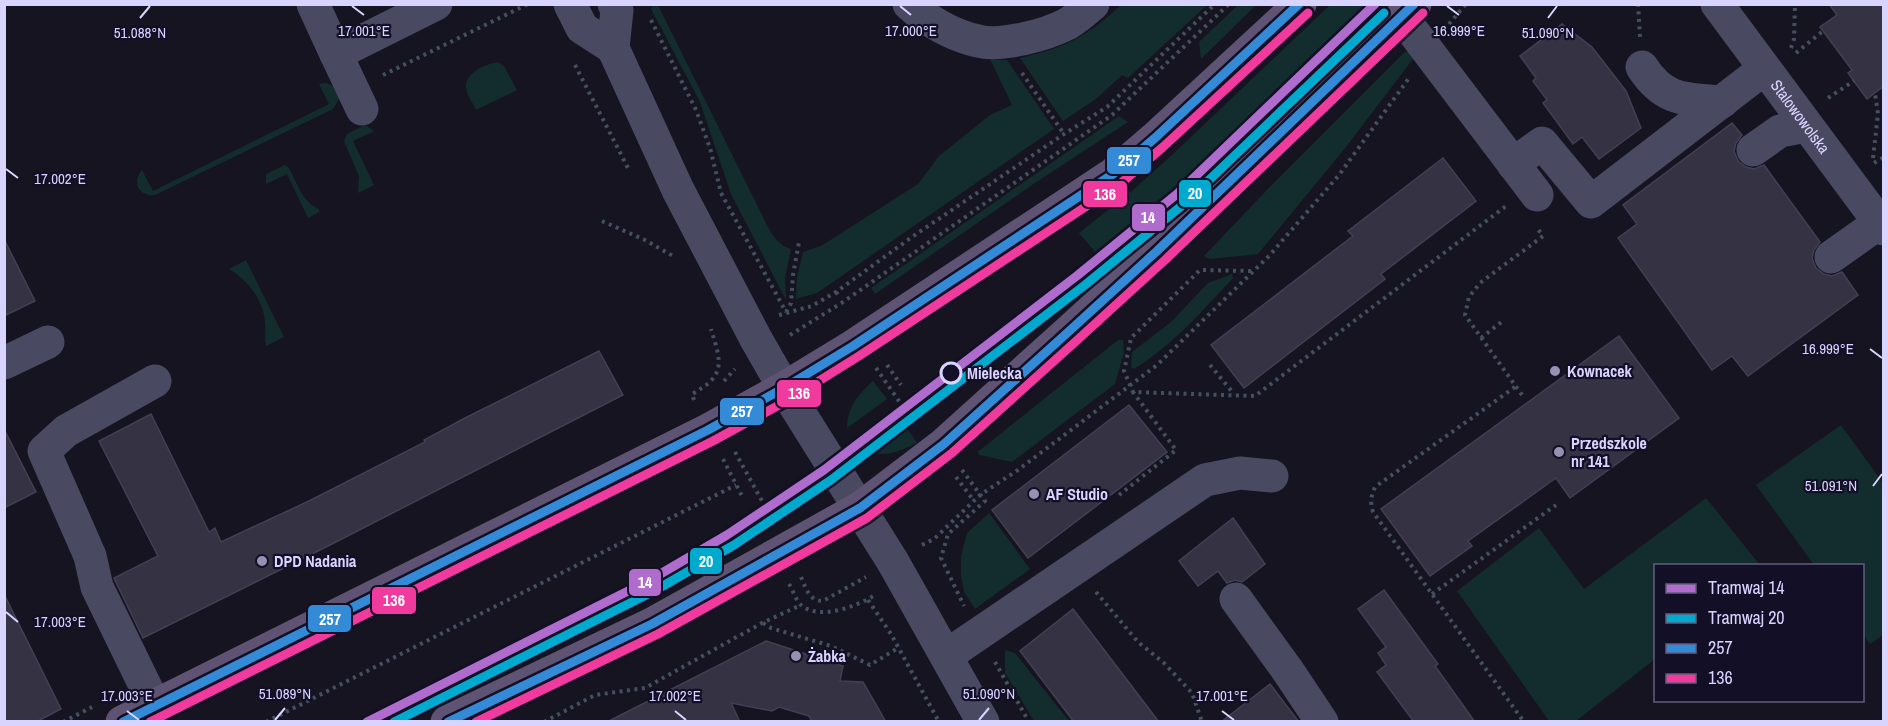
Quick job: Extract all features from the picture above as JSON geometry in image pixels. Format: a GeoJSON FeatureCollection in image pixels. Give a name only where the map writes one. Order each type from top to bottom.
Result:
{"type":"FeatureCollection","features":[{"type":"Feature","properties":{"kind":"main road"},"geometry":{"type":"LineString","coordinates":[[122,722],[708,430],[784,388],[859,342],[1113,174],[1300,4]]}},
{"type":"Feature","properties":{"kind":"main road"},"geometry":{"type":"LineString","coordinates":[[447,722],[652,624],[948,459],[1157,250],[1409,11]]}},
{"type":"Feature","properties":{"kind":"street"},"geometry":{"type":"LineString","coordinates":[[313,4],[362,109]]}},
{"type":"Feature","properties":{"kind":"street"},"geometry":{"type":"LineString","coordinates":[[336,54],[436,4]]}},
{"type":"Feature","properties":{"kind":"street"},"geometry":{"type":"LineString","coordinates":[[570,4],[582,28],[613,48]]}},
{"type":"Feature","properties":{"kind":"street"},"geometry":{"type":"LineString","coordinates":[[614,4],[617,10],[613,48],[678,190],[784,388],[893,562],[983,722]]}},
{"type":"Feature","properties":{"kind":"street"},"geometry":{"type":"LineString","coordinates":[[909,4],[940,26],[978,41],[1002,42],[1038,34],[1067,24],[1093,4]]}},
{"type":"Feature","properties":{"kind":"street","name":"Stalowowolska"},"geometry":{"type":"LineString","coordinates":[[1717,4],[1777,60],[1806,126],[1881,226]]}},
{"type":"Feature","properties":{"kind":"street"},"geometry":{"type":"LineString","coordinates":[[1409,11],[1428,50],[1524,186]]}},
{"type":"Feature","properties":{"kind":"street"},"geometry":{"type":"LineString","coordinates":[[1524,186],[1542,143],[1591,202],[1777,60]]}},
{"type":"Feature","properties":{"kind":"street"},"geometry":{"type":"LineString","coordinates":[[1642,67],[1652,82],[1661,90],[1693,100],[1722,102]]}},
{"type":"Feature","properties":{"kind":"street"},"geometry":{"type":"LineString","coordinates":[[1753,150],[1780,130],[1806,126]]}},
{"type":"Feature","properties":{"kind":"street"},"geometry":{"type":"LineString","coordinates":[[1831,257],[1881,226]]}},
{"type":"Feature","properties":{"kind":"street"},"geometry":{"type":"LineString","coordinates":[[4,363],[48,342]]}},
{"type":"Feature","properties":{"kind":"street"},"geometry":{"type":"LineString","coordinates":[[155,381],[66,431],[44,451],[90,556],[97,587],[155,706]]}},
{"type":"Feature","properties":{"kind":"street"},"geometry":{"type":"LineString","coordinates":[[946,656],[1205,480],[1240,473],[1272,476]]}},
{"type":"Feature","properties":{"kind":"street"},"geometry":{"type":"LineString","coordinates":[[1236,599],[1322,722]]}},
{"type":"Feature","properties":{"kind":"path"},"geometry":{"type":"LineString","coordinates":[[388,85],[383,75],[528,4]]}},
{"type":"Feature","properties":{"kind":"path"},"geometry":{"type":"LineString","coordinates":[[786,312],[812,306],[836,292],[912,237],[1107,107],[1147,72],[1215,4]]}},
{"type":"Feature","properties":{"kind":"path"},"geometry":{"type":"LineString","coordinates":[[801,328],[835,308],[1121,108],[1229,4]]}},
{"type":"Feature","properties":{"kind":"path"},"geometry":{"type":"LineString","coordinates":[[918,547],[934,539],[980,495],[1018,470],[1157,365],[1269,256],[1339,175],[1428,50],[1466,4]]}},
{"type":"Feature","properties":{"kind":"path"},"geometry":{"type":"LineString","coordinates":[[1777,60],[1794,39],[1795,4]]}},
{"type":"Feature","properties":{"kind":"path"},"geometry":{"type":"LineString","coordinates":[[648,15],[696,110],[710,148],[721,193],[786,312]]}},
{"type":"Feature","properties":{"kind":"path"},"geometry":{"type":"LineString","coordinates":[[1794,55],[1823,31]]}},
{"type":"Feature","properties":{"kind":"path"},"geometry":{"type":"LineString","coordinates":[[1016,64],[1064,134]]}},
{"type":"Feature","properties":{"kind":"path"},"geometry":{"type":"LineString","coordinates":[[1828,98],[1854,81]]}},
{"type":"Feature","properties":{"kind":"path"},"geometry":{"type":"LineString","coordinates":[[1875,93],[1878,114],[1874,162],[1884,157]]}},
{"type":"Feature","properties":{"kind":"path"},"geometry":{"type":"LineString","coordinates":[[1133,392],[1255,396],[1524,186],[1543,236],[1480,283],[1469,297],[1465,315],[1522,395]]}},
{"type":"Feature","properties":{"kind":"path"},"geometry":{"type":"LineString","coordinates":[[602,221],[674,256]]}},
{"type":"Feature","properties":{"kind":"path"},"geometry":{"type":"LineString","coordinates":[[786,312],[791,303],[799,243]]}},
{"type":"Feature","properties":{"kind":"path"},"geometry":{"type":"LineString","coordinates":[[1114,499],[1176,450],[1130,386],[1124,370],[1131,338],[1200,270],[1252,271]]}},
{"type":"Feature","properties":{"kind":"path"},"geometry":{"type":"LineString","coordinates":[[836,292],[840,298]]}},
{"type":"Feature","properties":{"kind":"path"},"geometry":{"type":"LineString","coordinates":[[835,308],[908,414],[985,501],[948,534],[941,558]]}},
{"type":"Feature","properties":{"kind":"path"},"geometry":{"type":"LineString","coordinates":[[1481,338],[1504,320]]}},
{"type":"Feature","properties":{"kind":"path"},"geometry":{"type":"LineString","coordinates":[[887,365],[901,385]]}},
{"type":"Feature","properties":{"kind":"path"},"geometry":{"type":"LineString","coordinates":[[1210,365],[1234,395]]}},
{"type":"Feature","properties":{"kind":"path"},"geometry":{"type":"LineString","coordinates":[[1515,387],[1376,487],[1371,495],[1370,504],[1373,512],[1524,722]]}},
{"type":"Feature","properties":{"kind":"path"},"geometry":{"type":"LineString","coordinates":[[733,448],[768,512]]}},
{"type":"Feature","properties":{"kind":"path"},"geometry":{"type":"LineString","coordinates":[[721,454],[742,496]]}},
{"type":"Feature","properties":{"kind":"path"},"geometry":{"type":"LineString","coordinates":[[948,459],[974,501]]}},
{"type":"Feature","properties":{"kind":"path"},"geometry":{"type":"LineString","coordinates":[[266,722],[736,485]]}},
{"type":"Feature","properties":{"kind":"path"},"geometry":{"type":"LineString","coordinates":[[1432,594],[1556,505]]}},
{"type":"Feature","properties":{"kind":"path"},"geometry":{"type":"LineString","coordinates":[[1077,568],[1107,608],[1138,642],[1164,663],[1192,693],[1202,722]]}},
{"type":"Feature","properties":{"kind":"path"},"geometry":{"type":"LineString","coordinates":[[799,573],[811,598],[816,601],[823,601],[862,579]]}},
{"type":"Feature","properties":{"kind":"path"},"geometry":{"type":"LineString","coordinates":[[786,578],[801,605],[813,611],[834,612],[868,600],[939,722]]}},
{"type":"Feature","properties":{"kind":"path"},"geometry":{"type":"LineString","coordinates":[[544,722],[595,695],[645,688],[762,623],[801,605]]}},
{"type":"Feature","properties":{"kind":"path"},"geometry":{"type":"LineString","coordinates":[[762,623],[771,628],[831,646],[870,665],[898,648]]}},
{"type":"Feature","properties":{"kind":"green space"},"geometry":{"type":"Polygon","coordinates":[[[653,5],[658,5],[769,229],[779,243],[791,249],[785,278],[786,300],[731,194],[700,102],[651,9],[653,5]]]}},
{"type":"Feature","properties":{"kind":"green space"},"geometry":{"type":"Polygon","coordinates":[[[1121,5],[1207,5],[1128,78],[1122,75],[1096,99],[1063,121],[1020,58],[1050,50],[1075,39],[1098,25],[1121,5]]]}},
{"type":"Feature","properties":{"kind":"green space"},"geometry":{"type":"Polygon","coordinates":[[[1238,5],[1256,5],[1201,59],[1199,42],[1238,5]]]}},
{"type":"Feature","properties":{"kind":"green space"},"geometry":{"type":"Polygon","coordinates":[[[1330,5],[1390,5],[1113,273],[1079,233],[1132,191],[1172,155],[1330,5]]]}},
{"type":"Feature","properties":{"kind":"green space"},"geometry":{"type":"Polygon","coordinates":[[[1409,51],[1416,55],[1346,147],[1258,254],[1210,259],[1204,256],[1405,52],[1409,51]]]}},
{"type":"Feature","properties":{"kind":"green space"},"geometry":{"type":"Polygon","coordinates":[[[990,59],[1007,60],[1054,129],[817,293],[796,299],[797,277],[803,252],[821,246],[918,184],[939,156],[990,115],[1012,105],[990,59]]]}},
{"type":"Feature","properties":{"kind":"green space"},"geometry":{"type":"Polygon","coordinates":[[[498,62],[504,66],[517,90],[476,110],[466,88],[468,78],[482,67],[498,62]]]}},
{"type":"Feature","properties":{"kind":"green space"},"geometry":{"type":"Polygon","coordinates":[[[319,84],[333,86],[337,93],[339,99],[333,109],[155,195],[145,194],[138,188],[137,179],[142,170],[153,191],[329,104],[319,84]]]}},
{"type":"Feature","properties":{"kind":"green space"},"geometry":{"type":"Polygon","coordinates":[[[1119,116],[1128,122],[1035,183],[875,294],[871,288],[1119,116]]]}},
{"type":"Feature","properties":{"kind":"green space"},"geometry":{"type":"Polygon","coordinates":[[[365,125],[374,131],[353,141],[374,185],[358,193],[359,176],[344,141],[347,134],[365,125]]]}},
{"type":"Feature","properties":{"kind":"green space"},"geometry":{"type":"Polygon","coordinates":[[[285,165],[289,168],[304,197],[319,209],[319,212],[308,218],[287,174],[266,184],[266,174],[285,165]]]}},
{"type":"Feature","properties":{"kind":"green space"},"geometry":{"type":"Polygon","coordinates":[[[246,260],[284,337],[266,346],[264,314],[258,298],[242,279],[229,269],[246,260]]]}},
{"type":"Feature","properties":{"kind":"green space"},"geometry":{"type":"Polygon","coordinates":[[[1232,274],[1233,278],[1174,338],[1148,360],[1134,369],[1131,367],[1132,352],[1171,322],[1208,283],[1232,274]]]}},
{"type":"Feature","properties":{"kind":"green space"},"geometry":{"type":"Polygon","coordinates":[[[1118,340],[1123,340],[1124,353],[1115,384],[1012,462],[979,455],[978,451],[1118,340]]]}},
{"type":"Feature","properties":{"kind":"green space"},"geometry":{"type":"Polygon","coordinates":[[[873,381],[887,399],[847,428],[849,414],[855,401],[873,381]]]}},
{"type":"Feature","properties":{"kind":"green space"},"geometry":{"type":"Polygon","coordinates":[[[903,422],[917,443],[885,454],[865,449],[903,422]]]}},
{"type":"Feature","properties":{"kind":"green space"},"geometry":{"type":"Polygon","coordinates":[[[1841,425],[1883,483],[1883,635],[1870,644],[1864,635],[1864,564],[1813,564],[1756,485],[1841,425]]]}},
{"type":"Feature","properties":{"kind":"green space"},"geometry":{"type":"Polygon","coordinates":[[[1706,498],[1759,564],[1654,564],[1654,660],[1576,721],[1549,721],[1457,591],[1539,528],[1584,589],[1706,498]]]}},
{"type":"Feature","properties":{"kind":"green space"},"geometry":{"type":"Polygon","coordinates":[[[989,513],[1030,569],[975,609],[964,592],[961,556],[967,533],[989,513]]]}},
{"type":"Feature","properties":{"kind":"green space"},"geometry":{"type":"Polygon","coordinates":[[[1005,650],[1015,653],[1069,721],[1034,721],[1005,673],[1005,650]]]}},
{"type":"Feature","properties":{"kind":"building"},"geometry":{"type":"Polygon","coordinates":[[[1829,4],[1884,4],[1884,86],[1867,99],[1848,73],[1852,70],[1820,27],[1837,15],[1829,4]]]}},
{"type":"Feature","properties":{"kind":"building"},"geometry":{"type":"Polygon","coordinates":[[[1562,24],[1592,47],[1626,91],[1641,128],[1599,159],[1582,137],[1573,144],[1543,103],[1547,100],[1533,81],[1536,78],[1520,56],[1562,24]]]}},
{"type":"Feature","properties":{"kind":"building"},"geometry":{"type":"Polygon","coordinates":[[[1732,123],[1742,135],[1734,151],[1738,161],[1754,169],[1764,165],[1820,242],[1812,258],[1816,268],[1832,276],[1842,272],[1858,295],[1748,376],[1732,356],[1712,370],[1618,238],[1637,224],[1623,205],[1732,123]]]}},
{"type":"Feature","properties":{"kind":"building"},"geometry":{"type":"Polygon","coordinates":[[[1443,158],[1476,201],[1381,274],[1385,279],[1244,388],[1211,345],[1353,236],[1348,231],[1443,158]]]}},
{"type":"Feature","properties":{"kind":"building"},"geometry":{"type":"Polygon","coordinates":[[[4,239],[35,301],[4,316],[4,239]]]}},
{"type":"Feature","properties":{"kind":"building"},"geometry":{"type":"Polygon","coordinates":[[[1619,336],[1679,418],[1570,498],[1556,478],[1468,541],[1472,546],[1430,576],[1381,509],[1619,336]]]}},
{"type":"Feature","properties":{"kind":"building"},"geometry":{"type":"Polygon","coordinates":[[[599,351],[623,395],[143,638],[114,578],[158,556],[99,441],[151,414],[209,532],[215,528],[221,542],[309,501],[425,442],[424,440],[467,417],[599,351]]]}},
{"type":"Feature","properties":{"kind":"building"},"geometry":{"type":"Polygon","coordinates":[[[1129,405],[1167,452],[1028,558],[992,510],[1129,405]]]}},
{"type":"Feature","properties":{"kind":"building"},"geometry":{"type":"Polygon","coordinates":[[[4,429],[36,492],[4,508],[4,429]]]}},
{"type":"Feature","properties":{"kind":"building"},"geometry":{"type":"Polygon","coordinates":[[[1233,518],[1265,564],[1242,582],[1235,580],[1227,583],[1218,571],[1198,586],[1179,561],[1233,518]]]}},
{"type":"Feature","properties":{"kind":"building"},"geometry":{"type":"Polygon","coordinates":[[[1384,590],[1438,664],[1435,666],[1475,722],[1414,722],[1377,672],[1386,665],[1378,653],[1386,647],[1358,609],[1384,590]]]}},
{"type":"Feature","properties":{"kind":"building"},"geometry":{"type":"Polygon","coordinates":[[[4,594],[61,709],[36,722],[4,722],[4,594]]]}},
{"type":"Feature","properties":{"kind":"building"},"geometry":{"type":"Polygon","coordinates":[[[1073,609],[1159,722],[1074,722],[1020,651],[1073,609]]]}},
{"type":"Feature","properties":{"kind":"building"},"geometry":{"type":"Polygon","coordinates":[[[766,641],[843,666],[840,681],[863,682],[886,722],[812,722],[809,716],[779,707],[772,711],[731,703],[740,722],[607,722],[766,641]]]}},
{"type":"Feature","properties":{"kind":"building"},"geometry":{"type":"Polygon","coordinates":[[[1270,684],[1299,722],[1221,722],[1270,684]]]}},
{"type":"Feature","properties":{"kind":"tram line","name":"14"},"geometry":{"type":"LineString","coordinates":[[367,722],[650,580],[727,535],[824,470],[1078,275],[1177,194],[1375,4]]}},
{"type":"Feature","properties":{"kind":"tram line","name":"20"},"geometry":{"type":"LineString","coordinates":[[394,722],[656,590],[734,545],[831,480],[1085,285],[1185,203],[1384,13]]}},
{"type":"Feature","properties":{"kind":"transit line","name":"257"},"geometry":{"type":"LineString","coordinates":[[123,722],[708,430],[853,346],[1113,174],[1299,4]]}},
{"type":"Feature","properties":{"kind":"transit line","name":"257"},"geometry":{"type":"LineString","coordinates":[[448,722],[652,624],[860,508],[944,444],[1066,334],[1157,251],[1414,4]]}},
{"type":"Feature","properties":{"kind":"transit line","name":"136"},"geometry":{"type":"LineString","coordinates":[[150,722],[713,441],[790,399],[1120,184],[1308,13]]}},
{"type":"Feature","properties":{"kind":"transit line","name":"136"},"geometry":{"type":"LineString","coordinates":[[476,722],[658,634],[867,518],[952,453],[1074,343],[1165,260],[1423,13]]}},
{"type":"Feature","properties":{"kind":"place","name":"Kownacek"},"geometry":{"type":"Point","coordinates":[1555,371]}},
{"type":"Feature","properties":{"kind":"place","name":"Mielecka"},"geometry":{"type":"Point","coordinates":[951,373]}},
{"type":"Feature","properties":{"kind":"place","name":"Przedszkole nr 141"},"geometry":{"type":"Point","coordinates":[1559,452]}},
{"type":"Feature","properties":{"kind":"place","name":"AF Studio"},"geometry":{"type":"Point","coordinates":[1034,494]}},
{"type":"Feature","properties":{"kind":"place","name":"DPD Nadania"},"geometry":{"type":"Point","coordinates":[262,561]}},
{"type":"Feature","properties":{"kind":"place","name":"Żabka"},"geometry":{"type":"Point","coordinates":[796,656]}}]}
